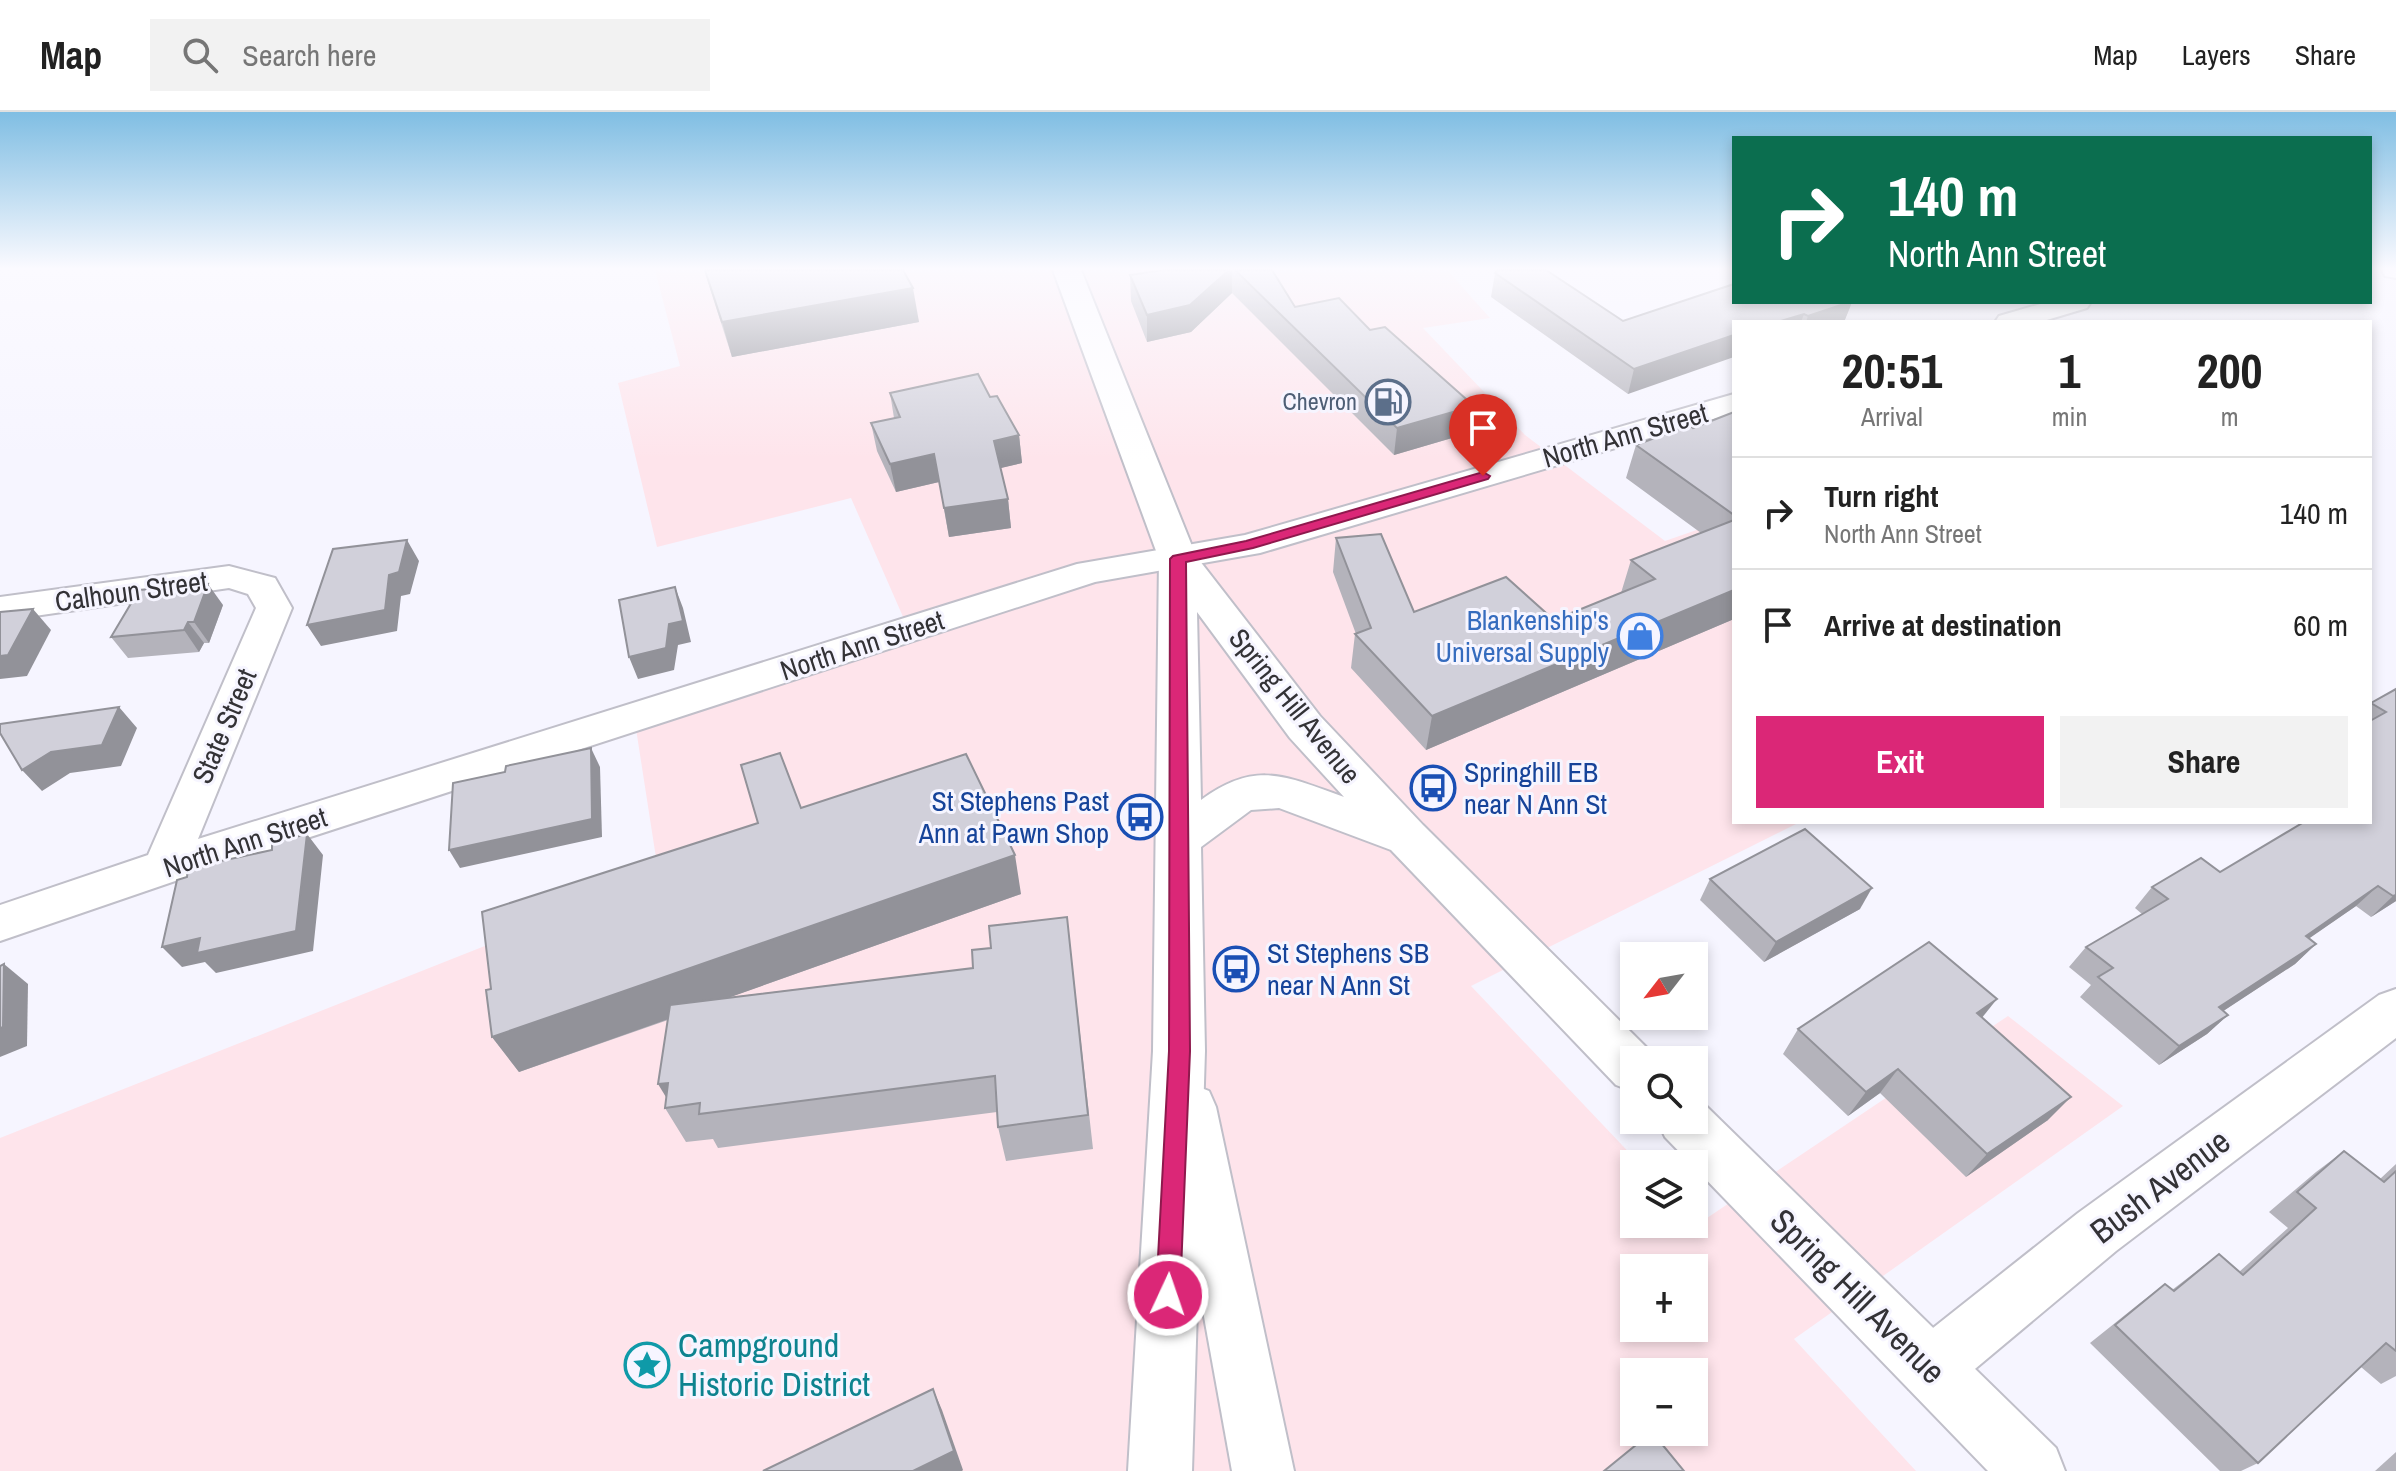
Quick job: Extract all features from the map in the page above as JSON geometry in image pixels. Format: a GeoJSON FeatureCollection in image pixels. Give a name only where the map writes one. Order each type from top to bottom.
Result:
{"type":"FeatureCollection","features":[{"type":"Feature","properties":{"kind":"main road","name":"Spring Hill Avenue"},"geometry":{"type":"LineString","coordinates":[[1091,333],[1178,559],[1305,727],[1407,837],[1620,1055]]}},
{"type":"Feature","properties":{"kind":"main road"},"geometry":{"type":"LineString","coordinates":[[1160,1471],[1179,1051],[1178,559]]}},
{"type":"Feature","properties":{"kind":"main road"},"geometry":{"type":"LineString","coordinates":[[1180,839],[1241,794],[1281,792],[1407,837]]}},
{"type":"Feature","properties":{"kind":"main road","name":"Spring Hill Avenue"},"geometry":{"type":"LineString","coordinates":[[1698,1134],[2033,1471]]}},
{"type":"Feature","properties":{"kind":"street","name":"North Ann Street"},"geometry":{"type":"LineString","coordinates":[[0,923],[165,867],[1090,572],[1248,545],[1732,404]]}},
{"type":"Feature","properties":{"kind":"street","name":"Calhoun Street"},"geometry":{"type":"LineString","coordinates":[[0,609],[229,577],[262,586]]}},
{"type":"Feature","properties":{"kind":"street","name":"State Street"},"geometry":{"type":"LineString","coordinates":[[165,867],[274,608],[262,586]]}},
{"type":"Feature","properties":{"kind":"street","name":"Bush Avenue"},"geometry":{"type":"LineString","coordinates":[[1930,1368],[2097,1232],[2396,1010]]}},
{"type":"Feature","properties":{"kind":"street"},"geometry":{"type":"LineString","coordinates":[[1179,1051],[1263,1471]]}},
{"type":"Feature","properties":{"kind":"shaded area"},"geometry":{"type":"Polygon","coordinates":[[[672,333],[1428,333],[1525,435],[1665,541],[1732,518],[1732,824],[1796,824],[1471,986],[1627,1150],[1620,1150],[1620,1238],[1708,1238],[1708,1217],[2008,1016],[2123,1106],[1794,1339],[1916,1471],[0,1471],[0,1138],[659,877],[632,703],[904,619],[851,498],[657,547],[618,383],[680,366],[672,333]]]}},
{"type":"Feature","properties":{"kind":"building"},"geometry":{"type":"Polygon","coordinates":[[[1300,333],[1392,333],[1474,406],[1397,428],[1300,333]]]}},
{"type":"Feature","properties":{"kind":"building"},"geometry":{"type":"Polygon","coordinates":[[[1582,333],[1732,333],[1732,336],[1634,369],[1582,333]]]}},
{"type":"Feature","properties":{"kind":"building"},"geometry":{"type":"Polygon","coordinates":[[[978,374],[990,397],[997,396],[1019,435],[994,441],[1008,499],[944,508],[934,454],[890,464],[871,423],[900,417],[890,393],[978,374]]]}},
{"type":"Feature","properties":{"kind":"building"},"geometry":{"type":"Polygon","coordinates":[[[1732,413],[1732,514],[1636,445],[1689,425],[1693,428],[1732,413]]]}},
{"type":"Feature","properties":{"kind":"building"},"geometry":{"type":"Polygon","coordinates":[[[1732,521],[1732,591],[1432,716],[1355,634],[1371,628],[1336,538],[1381,534],[1414,612],[1506,577],[1554,620],[1655,579],[1631,560],[1732,521]]]}},
{"type":"Feature","properties":{"kind":"building"},"geometry":{"type":"Polygon","coordinates":[[[407,540],[399,572],[389,575],[385,610],[307,625],[333,549],[407,540]]]}},
{"type":"Feature","properties":{"kind":"building"},"geometry":{"type":"Polygon","coordinates":[[[208,584],[194,622],[188,622],[184,630],[111,637],[139,590],[208,584]]]}},
{"type":"Feature","properties":{"kind":"building"},"geometry":{"type":"Polygon","coordinates":[[[675,587],[683,621],[669,624],[666,648],[629,657],[619,600],[675,587]]]}},
{"type":"Feature","properties":{"kind":"building"},"geometry":{"type":"Polygon","coordinates":[[[33,609],[8,655],[0,656],[0,612],[33,609]]]}},
{"type":"Feature","properties":{"kind":"building"},"geometry":{"type":"Polygon","coordinates":[[[2396,689],[2396,895],[2378,886],[2306,936],[2316,944],[2219,1007],[2228,1015],[2179,1046],[2098,977],[2113,968],[2086,947],[2168,899],[2152,887],[2201,858],[2220,872],[2301,824],[2372,824],[2372,720],[2386,712],[2372,702],[2396,689]]]}},
{"type":"Feature","properties":{"kind":"building"},"geometry":{"type":"Polygon","coordinates":[[[119,707],[102,745],[51,752],[22,770],[0,733],[0,724],[119,707]]]}},
{"type":"Feature","properties":{"kind":"building"},"geometry":{"type":"Polygon","coordinates":[[[591,748],[592,819],[449,850],[453,783],[505,772],[506,766],[591,748]]]}},
{"type":"Feature","properties":{"kind":"building"},"geometry":{"type":"Polygon","coordinates":[[[780,753],[801,808],[966,754],[1015,855],[492,1037],[486,990],[491,989],[482,912],[758,823],[741,765],[780,753]]]}},
{"type":"Feature","properties":{"kind":"building"},"geometry":{"type":"Polygon","coordinates":[[[1805,829],[1872,888],[1776,942],[1710,879],[1805,829]]]}},
{"type":"Feature","properties":{"kind":"building"},"geometry":{"type":"Polygon","coordinates":[[[307,834],[296,931],[197,953],[200,938],[162,947],[177,880],[187,877],[188,868],[272,850],[272,843],[307,834]]]}},
{"type":"Feature","properties":{"kind":"building"},"geometry":{"type":"Polygon","coordinates":[[[1067,917],[1088,1115],[998,1127],[995,1076],[699,1114],[700,1103],[665,1108],[668,1083],[658,1084],[670,1005],[973,968],[972,950],[991,948],[989,926],[1067,917]]]}},
{"type":"Feature","properties":{"kind":"building"},"geometry":{"type":"Polygon","coordinates":[[[1929,942],[1997,999],[1977,1013],[2071,1097],[1987,1154],[1898,1069],[1866,1092],[1798,1029],[1929,942]]]}},
{"type":"Feature","properties":{"kind":"building"},"geometry":{"type":"Polygon","coordinates":[[[4,964],[3,1027],[0,1028],[0,966],[4,964]]]}},
{"type":"Feature","properties":{"kind":"building"},"geometry":{"type":"Polygon","coordinates":[[[2344,1151],[2384,1182],[2396,1171],[2396,1351],[2386,1343],[2258,1463],[2115,1325],[2165,1284],[2174,1291],[2219,1254],[2243,1275],[2316,1208],[2297,1192],[2344,1151]]]}},
{"type":"Feature","properties":{"kind":"building"},"geometry":{"type":"Polygon","coordinates":[[[933,1389],[954,1451],[913,1471],[763,1471],[933,1389]]]}},
{"type":"Feature","properties":{"kind":"building"},"geometry":{"type":"Polygon","coordinates":[[[1635,1446],[1663,1446],[1684,1471],[1604,1471],[1635,1446]]]}},
{"type":"Feature","properties":{"kind":"place","name":"Chevron"},"geometry":{"type":"Point","coordinates":[1388,402]}},
{"type":"Feature","properties":{"kind":"place","name":"Blankenship's Universal Supply"},"geometry":{"type":"Point","coordinates":[1640,636]}},
{"type":"Feature","properties":{"kind":"place","name":"Springhill EB near N Ann St"},"geometry":{"type":"Point","coordinates":[1433,788]}},
{"type":"Feature","properties":{"kind":"place","name":"St Stephens Past Ann at Pawn Shop"},"geometry":{"type":"Point","coordinates":[1140,817]}},
{"type":"Feature","properties":{"kind":"place","name":"St Stephens SB near N Ann St"},"geometry":{"type":"Point","coordinates":[1236,969]}},
{"type":"Feature","properties":{"kind":"place","name":"Campground Historic District"},"geometry":{"type":"Point","coordinates":[647,1365]}},
{"type":"Feature","properties":{"kind":"route"},"geometry":{"type":"LineString","coordinates":[[1168,1295],[1179,1051],[1181,752],[1178,559],[1248,545],[1483,476]]}}]}
